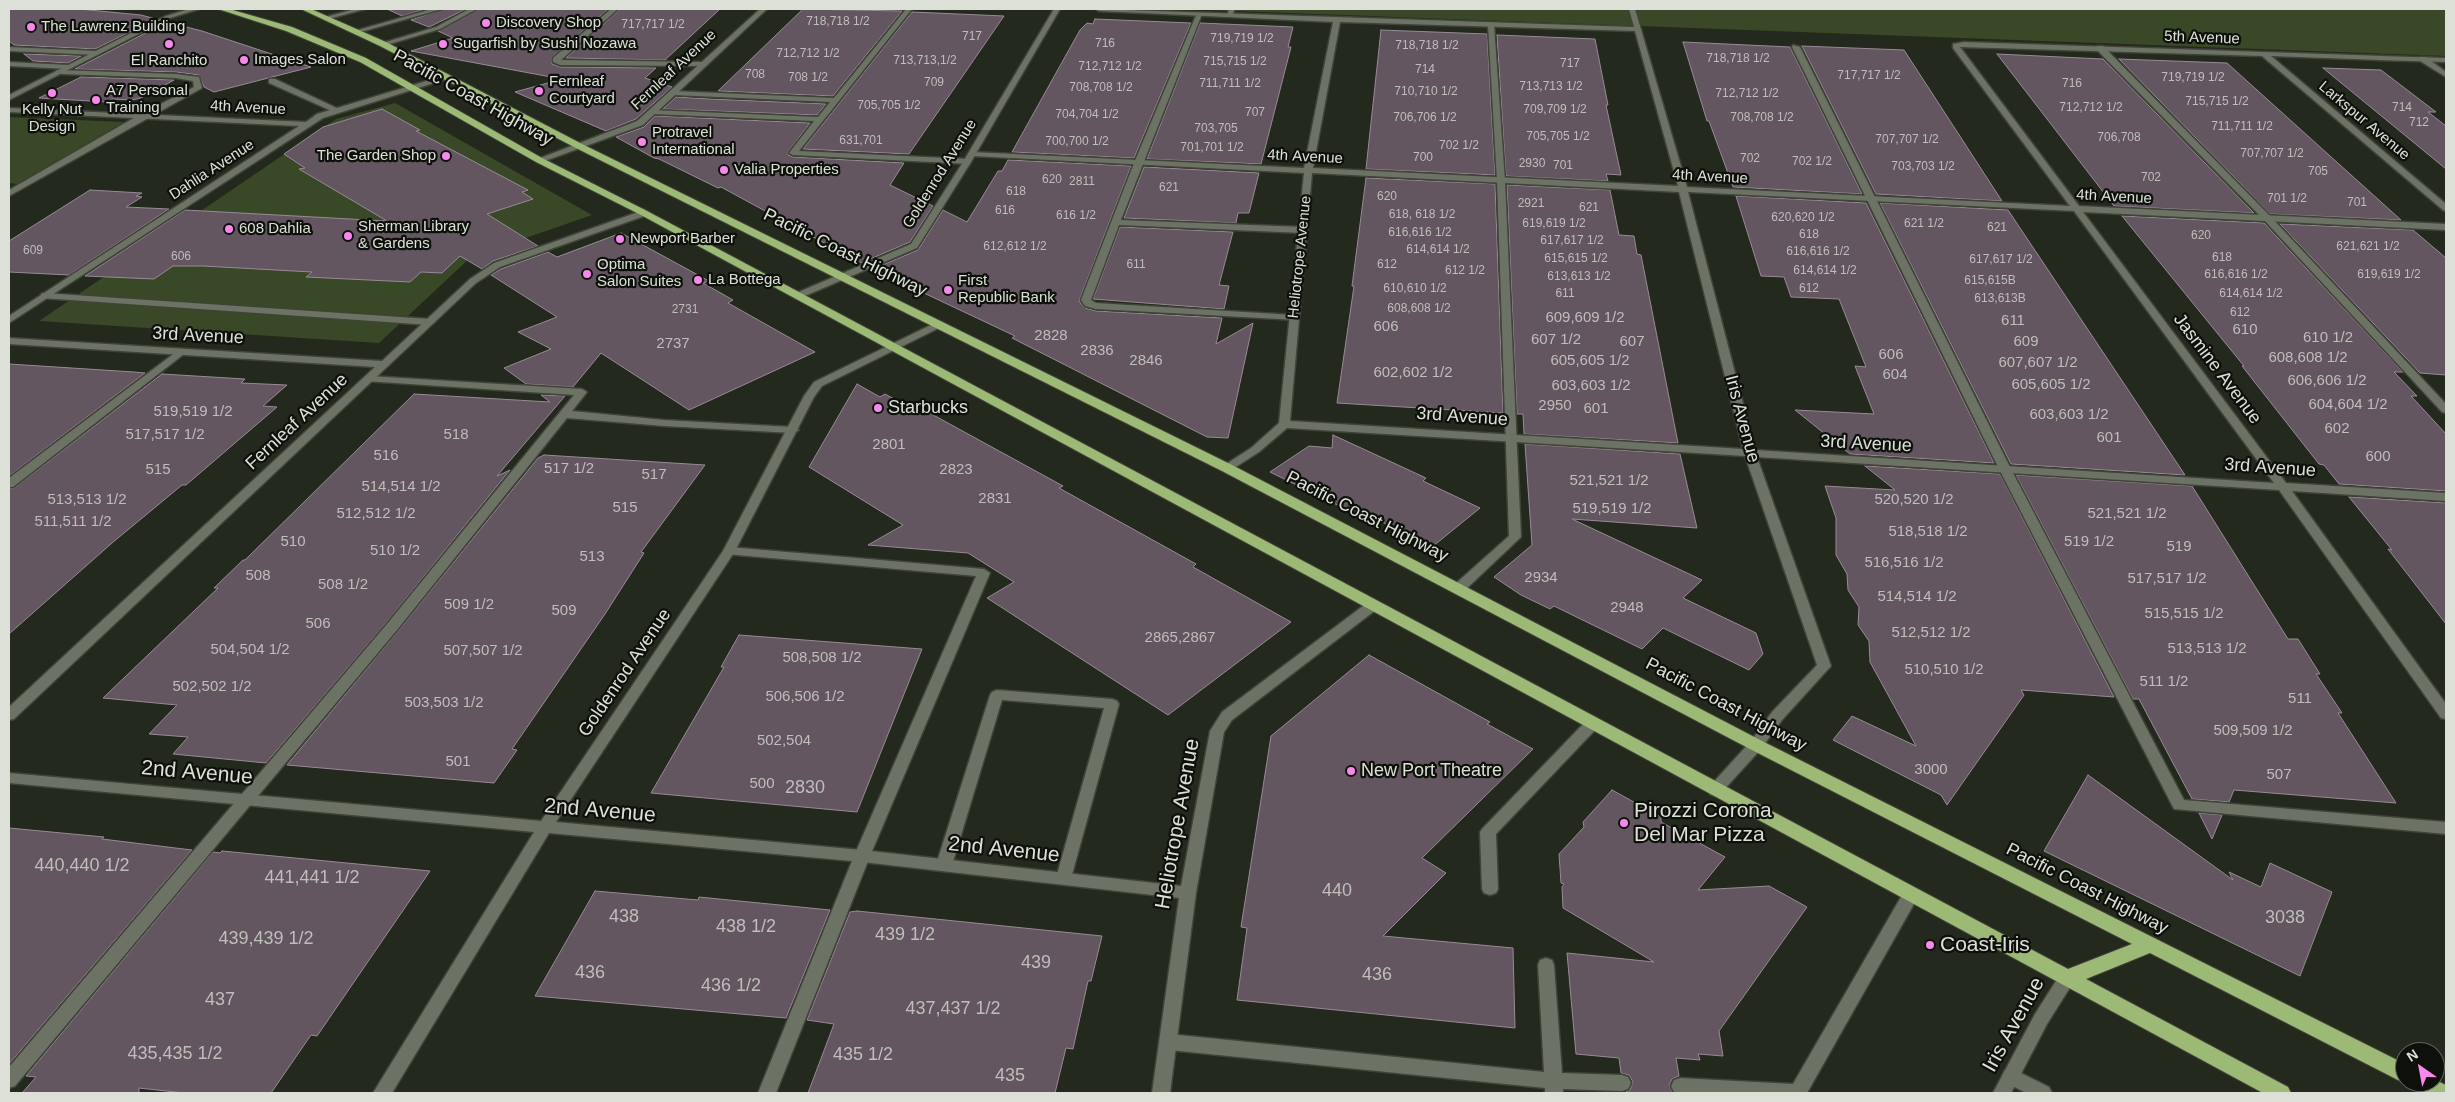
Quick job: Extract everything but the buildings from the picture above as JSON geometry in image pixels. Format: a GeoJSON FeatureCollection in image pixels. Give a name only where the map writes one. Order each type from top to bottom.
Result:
{"type":"FeatureCollection","features":[{"type":"Feature","properties":{"kind":"highway","name":"Pacific Coast Highway"},"geometry":{"type":"LineString","coordinates":[[222,9],[289,28],[363,60],[409,88],[539,160],[644,212],[892,348],[2282,1093]]}},
{"type":"Feature","properties":{"kind":"highway","name":"Pacific Coast Highway"},"geometry":{"type":"LineString","coordinates":[[304,9],[383,44],[579,146],[844,276],[1227,468],[1756,745],[2395,1069]]}},
{"type":"Feature","properties":{"kind":"highway"},"geometry":{"type":"LineString","coordinates":[[2067,978],[2151,945]]}},
{"type":"Feature","properties":{"kind":"street"},"geometry":{"type":"LineString","coordinates":[[9,98],[166,18],[196,9]]}},
{"type":"Feature","properties":{"kind":"street"},"geometry":{"type":"LineString","coordinates":[[325,18],[362,9]]}},
{"type":"Feature","properties":{"kind":"street"},"geometry":{"type":"LineString","coordinates":[[417,9],[425,13]]}},
{"type":"Feature","properties":{"kind":"street"},"geometry":{"type":"LineString","coordinates":[[355,32],[439,9]]}},
{"type":"Feature","properties":{"kind":"street"},"geometry":{"type":"LineString","coordinates":[[383,44],[438,28],[474,9]]}},
{"type":"Feature","properties":{"kind":"street"},"geometry":{"type":"LineString","coordinates":[[615,9],[556,60],[560,63],[701,64]]}},
{"type":"Feature","properties":{"kind":"street","name":"Fernleaf Avenue"},"geometry":{"type":"LineString","coordinates":[[539,160],[640,123],[701,64],[764,9]]}},
{"type":"Feature","properties":{"kind":"street"},"geometry":{"type":"LineString","coordinates":[[652,112],[820,119],[909,9]]}},
{"type":"Feature","properties":{"kind":"street","name":"Goldenrod Avenue"},"geometry":{"type":"LineString","coordinates":[[797,296],[914,246],[969,158],[1057,9]]}},
{"type":"Feature","properties":{"kind":"street"},"geometry":{"type":"LineString","coordinates":[[1099,9],[1199,14],[1231,12],[1336,20],[1638,30]]}},
{"type":"Feature","properties":{"kind":"street","name":"Iris Avenue"},"geometry":{"type":"LineString","coordinates":[[1632,9],[1683,189],[1750,454],[1824,666],[1777,716],[1756,745],[1715,790]]}},
{"type":"Feature","properties":{"kind":"street"},"geometry":{"type":"LineString","coordinates":[[1199,14],[1138,163],[1086,300],[1088,304],[1294,318]]}},
{"type":"Feature","properties":{"kind":"street","name":"Heliotrope Avenue"},"geometry":{"type":"LineString","coordinates":[[1284,424],[1308,171],[1336,20]]}},
{"type":"Feature","properties":{"kind":"street"},"geometry":{"type":"LineString","coordinates":[[1459,588],[1515,537],[1501,181],[1491,25]]}},
{"type":"Feature","properties":{"kind":"street","name":"5th Avenue"},"geometry":{"type":"LineString","coordinates":[[1956,46],[1964,44],[2446,60]]}},
{"type":"Feature","properties":{"kind":"street","name":"Jasmine Avenue"},"geometry":{"type":"LineString","coordinates":[[1956,46],[2283,487],[2446,714]]}},
{"type":"Feature","properties":{"kind":"street"},"geometry":{"type":"LineString","coordinates":[[1796,47],[2005,469],[2179,805],[2446,828]]}},
{"type":"Feature","properties":{"kind":"street"},"geometry":{"type":"LineString","coordinates":[[2100,48],[2268,219],[2446,410]]}},
{"type":"Feature","properties":{"kind":"street"},"geometry":{"type":"LineString","coordinates":[[9,50],[97,53]]}},
{"type":"Feature","properties":{"kind":"street","name":"Larkspur Avenue"},"geometry":{"type":"LineString","coordinates":[[2264,54],[2446,208]]}},
{"type":"Feature","properties":{"kind":"street"},"geometry":{"type":"LineString","coordinates":[[2423,59],[2446,75]]}},
{"type":"Feature","properties":{"kind":"street"},"geometry":{"type":"LineString","coordinates":[[9,64],[69,67]]}},
{"type":"Feature","properties":{"kind":"street"},"geometry":{"type":"LineString","coordinates":[[9,193],[142,117],[198,88],[196,79],[60,72]]}},
{"type":"Feature","properties":{"kind":"street","name":"Dahlia Avenue"},"geometry":{"type":"LineString","coordinates":[[9,320],[320,116],[446,78]]}},
{"type":"Feature","properties":{"kind":"street"},"geometry":{"type":"LineString","coordinates":[[272,81],[337,110]]}},
{"type":"Feature","properties":{"kind":"street"},"geometry":{"type":"LineString","coordinates":[[673,93],[836,100]]}},
{"type":"Feature","properties":{"kind":"street","name":"4th Avenue"},"geometry":{"type":"LineString","coordinates":[[9,110],[306,124]]}},
{"type":"Feature","properties":{"kind":"street","name":"4th Avenue"},"geometry":{"type":"LineString","coordinates":[[820,119],[793,153],[1138,163],[2446,228]]}},
{"type":"Feature","properties":{"kind":"street","name":"Fernleaf Avenue"},"geometry":{"type":"LineString","coordinates":[[9,714],[473,281],[496,265],[644,212]]}},
{"type":"Feature","properties":{"kind":"street"},"geometry":{"type":"LineString","coordinates":[[1116,222],[1302,230]]}},
{"type":"Feature","properties":{"kind":"street"},"geometry":{"type":"LineString","coordinates":[[44,296],[430,322]]}},
{"type":"Feature","properties":{"kind":"street","name":"Goldenrod Avenue"},"geometry":{"type":"LineString","coordinates":[[382,1093],[544,828],[729,551],[809,396],[818,384],[940,324]]}},
{"type":"Feature","properties":{"kind":"street","name":"3rd Avenue"},"geometry":{"type":"LineString","coordinates":[[9,342],[385,364]]}},
{"type":"Feature","properties":{"kind":"street"},"geometry":{"type":"LineString","coordinates":[[9,484],[180,352]]}},
{"type":"Feature","properties":{"kind":"street"},"geometry":{"type":"LineString","coordinates":[[9,1080],[392,627],[582,392],[369,379]]}},
{"type":"Feature","properties":{"kind":"street"},"geometry":{"type":"LineString","coordinates":[[565,414],[664,423],[793,430]]}},
{"type":"Feature","properties":{"kind":"street"},"geometry":{"type":"LineString","coordinates":[[1227,468],[1255,450],[1284,424]]}},
{"type":"Feature","properties":{"kind":"street","name":"3rd Avenue"},"geometry":{"type":"LineString","coordinates":[[1284,424],[2446,497]]}},
{"type":"Feature","properties":{"kind":"street"},"geometry":{"type":"LineString","coordinates":[[729,551],[984,573],[862,856],[767,1093]]}},
{"type":"Feature","properties":{"kind":"street","name":"Heliotrope Avenue"},"geometry":{"type":"LineString","coordinates":[[1161,1093],[1188,893],[1217,731],[1228,716],[1372,606]]}},
{"type":"Feature","properties":{"kind":"street"},"geometry":{"type":"LineString","coordinates":[[944,864],[997,695],[1112,704],[1064,878]]}},
{"type":"Feature","properties":{"kind":"street"},"geometry":{"type":"LineString","coordinates":[[1490,889],[1488,832],[1592,724]]}},
{"type":"Feature","properties":{"kind":"street","name":"2nd Avenue"},"geometry":{"type":"LineString","coordinates":[[9,778],[246,798],[544,828],[862,856],[1188,893]]}},
{"type":"Feature","properties":{"kind":"street"},"geometry":{"type":"LineString","coordinates":[[1680,1086],[1798,1092],[1911,895]]}},
{"type":"Feature","properties":{"kind":"street"},"geometry":{"type":"LineString","coordinates":[[1546,965],[1554,1087]]}},
{"type":"Feature","properties":{"kind":"street","name":"Iris Avenue"},"geometry":{"type":"LineString","coordinates":[[2002,1093],[2041,1019],[2067,978]]}},
{"type":"Feature","properties":{"kind":"street"},"geometry":{"type":"LineString","coordinates":[[1169,1042],[1554,1087],[1622,1083]]}},
{"type":"Feature","properties":{"kind":"street"},"geometry":{"type":"LineString","coordinates":[[2011,1076],[2043,1093]]}},
{"type":"Feature","properties":{"kind":"green space"},"geometry":{"type":"Polygon","coordinates":[[[1181,9],[2446,9],[2446,56],[1181,9]]]}},
{"type":"Feature","properties":{"kind":"green space","name":"Sherman Library & Gardens"},"geometry":{"type":"Polygon","coordinates":[[[395,103],[592,215],[471,257],[379,343],[39,321],[336,119],[395,103]]]}},
{"type":"Feature","properties":{"kind":"green space"},"geometry":{"type":"Polygon","coordinates":[[[9,117],[124,122],[17,184],[9,183],[9,117]]]}},
{"type":"Feature","properties":{"kind":"place","name":"Discovery Shop"},"geometry":{"type":"Point","coordinates":[486,23]}},
{"type":"Feature","properties":{"kind":"place","name":"The Lawrenz Building"},"geometry":{"type":"Point","coordinates":[31,27]}},
{"type":"Feature","properties":{"kind":"place","name":"El Ranchito"},"geometry":{"type":"Point","coordinates":[169,44]}},
{"type":"Feature","properties":{"kind":"place","name":"Sugarfish by Sushi Nozawa"},"geometry":{"type":"Point","coordinates":[443,44]}},
{"type":"Feature","properties":{"kind":"place","name":"Images Salon"},"geometry":{"type":"Point","coordinates":[244,60]}},
{"type":"Feature","properties":{"kind":"place","name":"Fernleaf Courtyard"},"geometry":{"type":"Point","coordinates":[539,91]}},
{"type":"Feature","properties":{"kind":"place","name":"Kelly Nut Design"},"geometry":{"type":"Point","coordinates":[52,93]}},
{"type":"Feature","properties":{"kind":"place","name":"A7 Personal Training"},"geometry":{"type":"Point","coordinates":[96,100]}},
{"type":"Feature","properties":{"kind":"place","name":"Protravel International"},"geometry":{"type":"Point","coordinates":[642,142]}},
{"type":"Feature","properties":{"kind":"place","name":"The Garden Shop"},"geometry":{"type":"Point","coordinates":[446,156]}},
{"type":"Feature","properties":{"kind":"place","name":"Valia Properties"},"geometry":{"type":"Point","coordinates":[724,170]}},
{"type":"Feature","properties":{"kind":"place","name":"608 Dahlia"},"geometry":{"type":"Point","coordinates":[229,229]}},
{"type":"Feature","properties":{"kind":"place","name":"Sherman Library & Gardens"},"geometry":{"type":"Point","coordinates":[348,236]}},
{"type":"Feature","properties":{"kind":"place","name":"Newport Barber"},"geometry":{"type":"Point","coordinates":[620,239]}},
{"type":"Feature","properties":{"kind":"place","name":"Optima Salon Suites"},"geometry":{"type":"Point","coordinates":[587,274]}},
{"type":"Feature","properties":{"kind":"place","name":"La Bottega"},"geometry":{"type":"Point","coordinates":[698,280]}},
{"type":"Feature","properties":{"kind":"place","name":"First Republic Bank"},"geometry":{"type":"Point","coordinates":[948,290]}},
{"type":"Feature","properties":{"kind":"place","name":"Starbucks"},"geometry":{"type":"Point","coordinates":[878,408]}},
{"type":"Feature","properties":{"kind":"place","name":"New Port Theatre"},"geometry":{"type":"Point","coordinates":[1351,771]}},
{"type":"Feature","properties":{"kind":"place","name":"Pirozzi Corona Del Mar Pizza"},"geometry":{"type":"Point","coordinates":[1624,823]}},
{"type":"Feature","properties":{"kind":"place","name":"Coast-Iris"},"geometry":{"type":"Point","coordinates":[1930,945]}}]}
